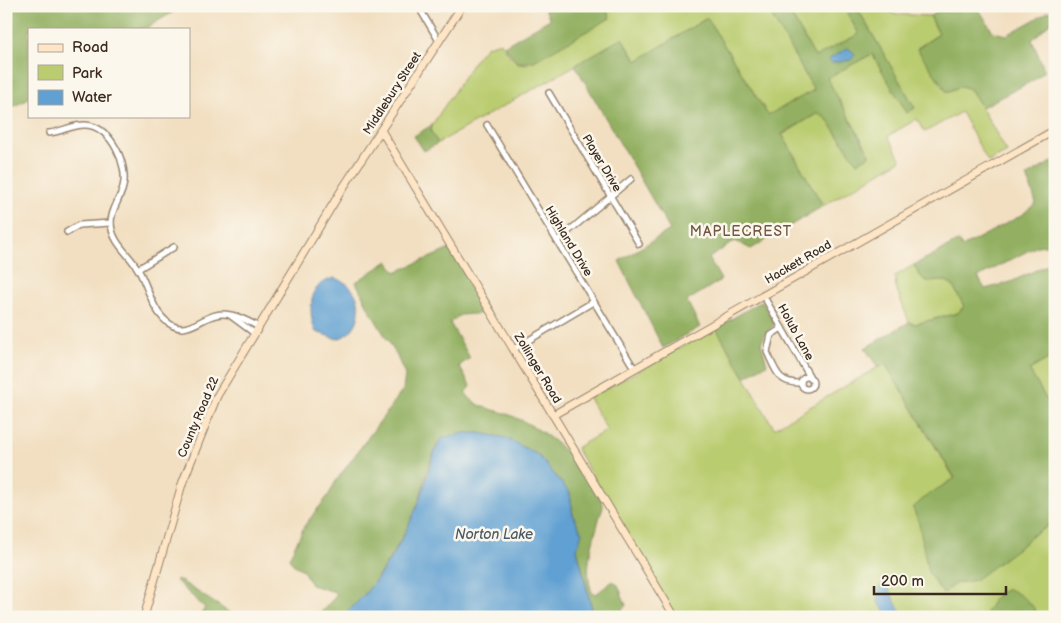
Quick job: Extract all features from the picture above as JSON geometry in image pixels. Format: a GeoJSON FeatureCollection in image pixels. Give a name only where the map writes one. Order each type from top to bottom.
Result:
{"type":"FeatureCollection","features":[{"type":"Feature","properties":{"kind":"street"},"geometry":{"type":"LineString","coordinates":[[418,6],[439,41]]}},
{"type":"Feature","properties":{"kind":"street","name":"Middlebury Street"},"geometry":{"type":"LineString","coordinates":[[341,191],[462,6]]}},
{"type":"Feature","properties":{"kind":"street","name":"Player Drive"},"geometry":{"type":"LineString","coordinates":[[549,93],[639,244]]}},
{"type":"Feature","properties":{"kind":"street"},"geometry":{"type":"LineString","coordinates":[[49,133],[88,125],[99,129],[108,139],[121,160],[125,174],[121,194],[112,211],[111,223],[115,240],[138,269],[158,312],[169,324],[178,328],[190,328],[212,316],[223,314],[240,317],[256,330]]}},
{"type":"Feature","properties":{"kind":"street","name":"Highland Drive"},"geometry":{"type":"LineString","coordinates":[[487,125],[634,368]]}},
{"type":"Feature","properties":{"kind":"street","name":"Zollinger Road"},"geometry":{"type":"LineString","coordinates":[[381,130],[675,617]]}},
{"type":"Feature","properties":{"kind":"street","name":"Hackett Road"},"geometry":{"type":"LineString","coordinates":[[553,415],[1055,130]]}},
{"type":"Feature","properties":{"kind":"street"},"geometry":{"type":"LineString","coordinates":[[557,241],[631,179]]}},
{"type":"Feature","properties":{"kind":"street","name":"County Road 22"},"geometry":{"type":"LineString","coordinates":[[144,617],[169,528],[194,450],[217,396],[341,191]]}},
{"type":"Feature","properties":{"kind":"street"},"geometry":{"type":"LineString","coordinates":[[67,232],[80,225],[111,223]]}},
{"type":"Feature","properties":{"kind":"street"},"geometry":{"type":"LineString","coordinates":[[138,269],[174,247]]}},
{"type":"Feature","properties":{"kind":"street","name":"Holub Lane"},"geometry":{"type":"LineString","coordinates":[[763,295],[811,379]]}},
{"type":"Feature","properties":{"kind":"street"},"geometry":{"type":"LineString","coordinates":[[514,349],[593,302]]}},
{"type":"Feature","properties":{"kind":"street"},"geometry":{"type":"LineString","coordinates":[[782,328],[771,335],[767,352],[783,380],[788,383],[802,383]]}},
{"type":"Feature","properties":{"kind":"street"},"geometry":{"type":"LineString","coordinates":[[805,378],[811,379],[814,384],[810,389],[805,389],[802,383],[805,378]]}},
{"type":"Feature","properties":{"kind":"green space"},"geometry":{"type":"Polygon","coordinates":[[[6,6],[183,6],[147,28],[28,28],[28,99],[6,111],[6,6]]]}},
{"type":"Feature","properties":{"kind":"green space"},"geometry":{"type":"Polygon","coordinates":[[[543,6],[605,6],[610,18],[534,61],[518,63],[504,46],[550,19],[543,6]]]}},
{"type":"Feature","properties":{"kind":"green space"},"geometry":{"type":"Polygon","coordinates":[[[605,6],[766,6],[815,90],[768,116],[707,18],[637,61],[622,39],[438,143],[431,132],[432,125],[477,57],[487,46],[501,42],[514,60],[526,64],[610,18],[605,6]]]}},
{"type":"Feature","properties":{"kind":"green space"},"geometry":{"type":"Polygon","coordinates":[[[766,6],[786,6],[815,57],[859,34],[843,6],[856,6],[915,108],[907,113],[872,54],[827,78],[870,155],[857,163],[827,119],[818,113],[782,134],[823,206],[751,249],[735,241],[709,258],[721,280],[687,301],[700,327],[663,348],[619,261],[670,230],[575,65],[622,38],[637,61],[707,18],[768,115],[814,90],[766,6]]]}},
{"type":"Feature","properties":{"kind":"green space"},"geometry":{"type":"Polygon","coordinates":[[[786,6],[843,6],[859,34],[815,57],[786,6]]]}},
{"type":"Feature","properties":{"kind":"green space"},"geometry":{"type":"Polygon","coordinates":[[[856,6],[887,6],[892,14],[930,16],[939,34],[917,48],[961,86],[971,89],[1007,152],[988,162],[961,112],[925,132],[917,119],[888,136],[901,160],[823,206],[782,135],[818,113],[827,119],[857,163],[870,154],[826,78],[872,54],[907,112],[915,108],[856,6]]]}},
{"type":"Feature","properties":{"kind":"green space"},"geometry":{"type":"Polygon","coordinates":[[[946,6],[977,6],[993,32],[1007,35],[1055,8],[1055,18],[1032,40],[1045,71],[1034,80],[982,107],[970,89],[961,86],[947,92],[917,49],[939,34],[930,16],[946,6]]]}},
{"type":"Feature","properties":{"kind":"green space"},"geometry":{"type":"Polygon","coordinates":[[[432,125],[431,132],[438,143],[424,151],[414,136],[432,125]]]}},
{"type":"Feature","properties":{"kind":"green space"},"geometry":{"type":"Polygon","coordinates":[[[1055,160],[1055,246],[1053,244],[1037,246],[978,277],[985,289],[1011,282],[1055,261],[1055,355],[1029,370],[1055,414],[1055,522],[1031,536],[1025,543],[975,580],[954,584],[943,594],[928,572],[919,524],[913,508],[925,497],[955,478],[885,364],[878,368],[865,348],[909,322],[915,324],[958,313],[964,306],[953,286],[946,281],[934,282],[923,279],[914,265],[959,241],[962,247],[1022,215],[1036,203],[1027,176],[1055,160]]]}},
{"type":"Feature","properties":{"kind":"green space"},"geometry":{"type":"Polygon","coordinates":[[[450,249],[489,313],[460,315],[450,323],[470,358],[459,366],[471,387],[465,392],[469,398],[479,405],[510,415],[547,435],[576,462],[584,473],[603,504],[590,556],[589,583],[592,593],[596,594],[613,581],[618,585],[626,605],[617,617],[594,617],[577,549],[581,533],[573,515],[570,493],[538,455],[506,438],[479,433],[464,433],[442,438],[437,446],[411,521],[383,569],[360,600],[350,611],[341,617],[310,617],[322,611],[336,596],[335,592],[311,585],[303,570],[294,565],[289,558],[305,525],[328,496],[336,481],[403,390],[405,375],[396,354],[370,311],[356,282],[388,261],[396,272],[450,249]]]}},
{"type":"Feature","properties":{"kind":"green space"},"geometry":{"type":"Polygon","coordinates":[[[914,265],[923,279],[934,282],[946,281],[953,286],[964,306],[958,313],[915,324],[909,322],[896,288],[895,276],[914,265]]]}},
{"type":"Feature","properties":{"kind":"green space"},"geometry":{"type":"Polygon","coordinates":[[[762,301],[775,324],[766,332],[761,343],[767,364],[745,377],[716,328],[762,301]]]}},
{"type":"Feature","properties":{"kind":"green space"},"geometry":{"type":"Polygon","coordinates":[[[716,328],[774,428],[885,363],[1000,554],[1055,522],[1055,617],[675,617],[576,448],[607,430],[589,398],[716,328]]]}},
{"type":"Feature","properties":{"kind":"green space"},"geometry":{"type":"Polygon","coordinates":[[[1055,355],[1055,414],[1029,370],[1055,355]]]}},
{"type":"Feature","properties":{"kind":"green space"},"geometry":{"type":"Polygon","coordinates":[[[178,579],[236,617],[199,617],[205,608],[175,580],[178,579]]]}},
{"type":"Feature","properties":{"kind":"green space"},"geometry":{"type":"Polygon","coordinates":[[[1008,589],[1026,600],[1034,608],[1038,617],[981,617],[994,599],[1008,589]]]}},
{"type":"Feature","properties":{"kind":"water"},"geometry":{"type":"Polygon","coordinates":[[[848,48],[855,54],[851,60],[831,63],[829,59],[848,48]]]}},
{"type":"Feature","properties":{"kind":"water"},"geometry":{"type":"Polygon","coordinates":[[[333,278],[351,288],[357,297],[359,307],[355,326],[348,334],[337,339],[316,332],[311,313],[312,299],[317,287],[333,278]]]}},
{"type":"Feature","properties":{"kind":"water","name":"Norton Lake"},"geometry":{"type":"Polygon","coordinates":[[[464,433],[479,433],[506,438],[538,455],[570,493],[573,515],[582,533],[577,549],[594,617],[341,617],[366,592],[389,562],[407,529],[424,489],[432,459],[442,438],[464,433]]]}},
{"type":"Feature","properties":{"kind":"water"},"geometry":{"type":"Polygon","coordinates":[[[883,585],[888,587],[905,617],[889,617],[878,602],[879,587],[883,585]]]}},
{"type":"Feature","properties":{"kind":"district","name":"MAPLECREST"},"geometry":{"type":"Point","coordinates":[741,231]}}]}
